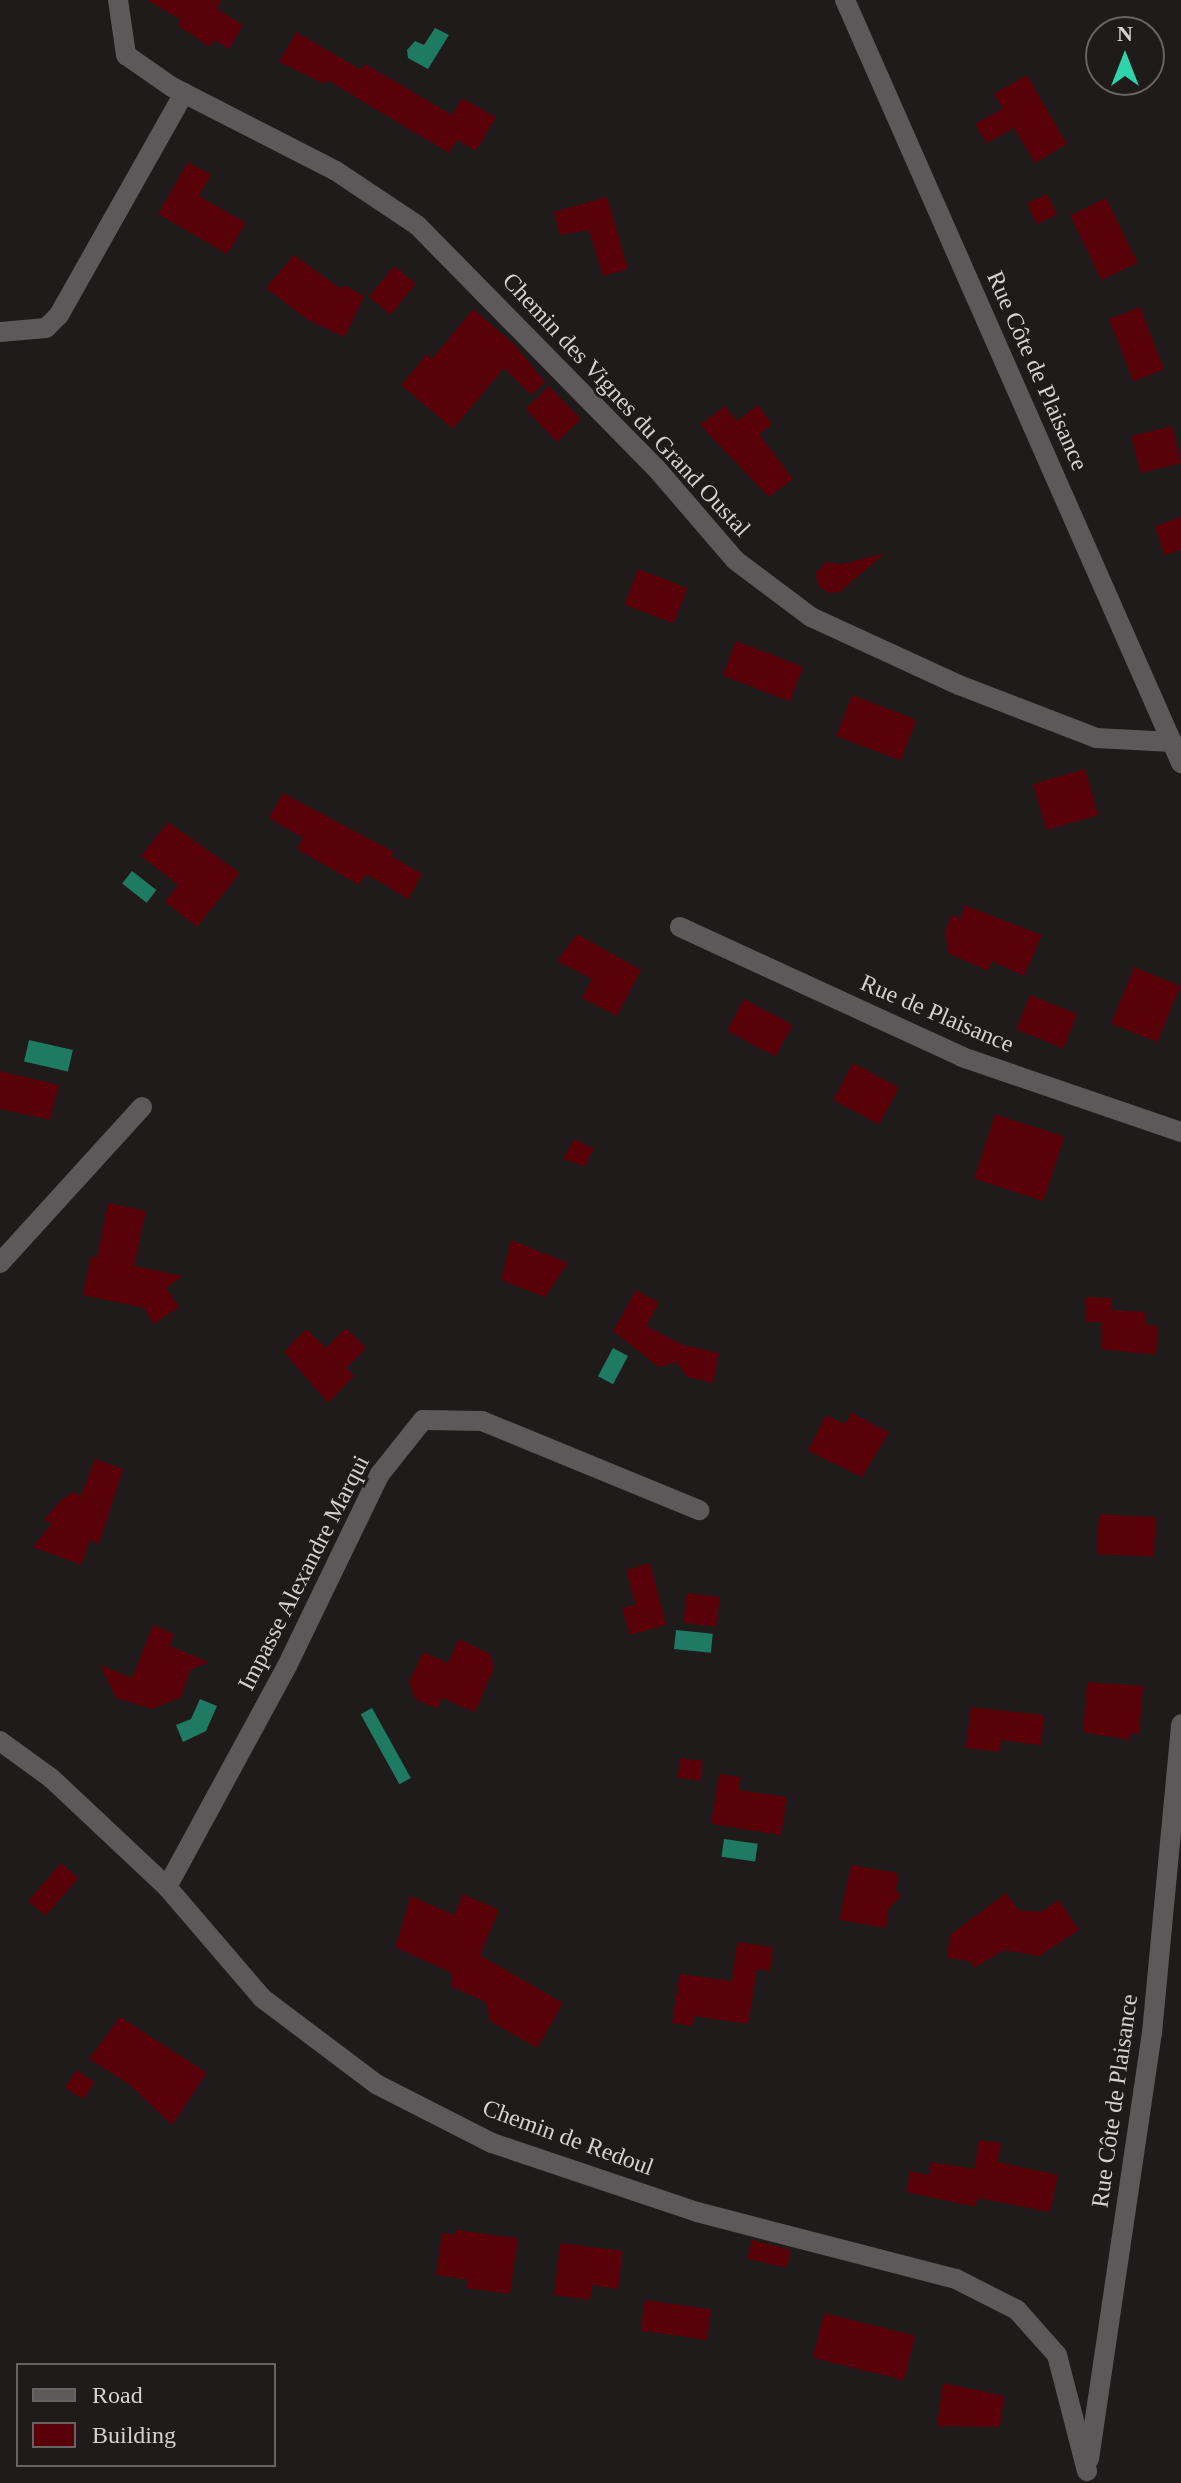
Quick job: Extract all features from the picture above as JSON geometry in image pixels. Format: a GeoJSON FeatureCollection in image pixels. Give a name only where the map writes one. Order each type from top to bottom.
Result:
{"type":"FeatureCollection","features":[{"type":"Feature","properties":{"kind":"street","name":"Chemin des Vignes du Grand Oustal"},"geometry":{"type":"LineString","coordinates":[[118,0],[126,55],[184,93],[336,171],[417,225],[656,468],[735,560],[811,617],[959,685],[1096,738],[1172,742]]}},
{"type":"Feature","properties":{"kind":"street","name":"Rue Côte de Plaisance"},"geometry":{"type":"LineString","coordinates":[[845,0],[1181,763]]}},
{"type":"Feature","properties":{"kind":"street"},"geometry":{"type":"LineString","coordinates":[[0,332],[46,328],[59,315],[184,93]]}},
{"type":"Feature","properties":{"kind":"street","name":"Rue de Plaisance"},"geometry":{"type":"LineString","coordinates":[[680,927],[962,1057],[1181,1132]]}},
{"type":"Feature","properties":{"kind":"street"},"geometry":{"type":"LineString","coordinates":[[0,1263],[142,1107]]}},
{"type":"Feature","properties":{"kind":"street","name":"Impasse Alexandre Marqui"},"geometry":{"type":"LineString","coordinates":[[167,1887],[287,1666],[380,1474],[423,1420],[482,1421],[699,1510]]}},
{"type":"Feature","properties":{"kind":"street","name":"Rue Côte de Plaisance"},"geometry":{"type":"LineString","coordinates":[[1086,2477],[1152,2033],[1181,1724]]}},
{"type":"Feature","properties":{"kind":"street","name":"Chemin de Redoul"},"geometry":{"type":"LineString","coordinates":[[0,1741],[51,1778],[167,1887],[262,1998],[376,2084],[492,2143],[697,2212],[956,2279],[1017,2310],[1057,2355],[1086,2477]]}},
{"type":"Feature","properties":{"kind":"shaded area"},"geometry":{"type":"Polygon","coordinates":[[[435,28],[449,35],[428,69],[408,58],[407,50],[415,41],[424,45],[435,28]]]}},
{"type":"Feature","properties":{"kind":"shaded area"},"geometry":{"type":"Polygon","coordinates":[[[132,871],[156,890],[147,903],[122,884],[132,871]]]}},
{"type":"Feature","properties":{"kind":"shaded area"},"geometry":{"type":"Polygon","coordinates":[[[29,1040],[73,1050],[68,1072],[24,1061],[29,1040]]]}},
{"type":"Feature","properties":{"kind":"shaded area"},"geometry":{"type":"Polygon","coordinates":[[[613,1348],[628,1356],[613,1384],[598,1376],[613,1348]]]}},
{"type":"Feature","properties":{"kind":"shaded area"},"geometry":{"type":"Polygon","coordinates":[[[676,1630],[713,1634],[711,1653],[674,1649],[676,1630]]]}},
{"type":"Feature","properties":{"kind":"shaded area"},"geometry":{"type":"Polygon","coordinates":[[[200,1699],[217,1706],[206,1731],[183,1742],[176,1725],[191,1719],[200,1699]]]}},
{"type":"Feature","properties":{"kind":"shaded area"},"geometry":{"type":"Polygon","coordinates":[[[372,1708],[411,1778],[399,1784],[361,1714],[372,1708]]]}},
{"type":"Feature","properties":{"kind":"shaded area"},"geometry":{"type":"Polygon","coordinates":[[[724,1839],[758,1844],[755,1862],[721,1857],[724,1839]]]}},
{"type":"Feature","properties":{"kind":"building"},"geometry":{"type":"Polygon","coordinates":[[[147,0],[221,0],[217,9],[243,25],[229,49],[214,40],[210,47],[177,25],[181,20],[147,0]]]}},
{"type":"Feature","properties":{"kind":"building"},"geometry":{"type":"Polygon","coordinates":[[[296,32],[361,70],[365,64],[452,115],[462,98],[496,117],[476,151],[457,140],[449,153],[327,80],[325,84],[279,62],[296,32]]]}},
{"type":"Feature","properties":{"kind":"building"},"geometry":{"type":"Polygon","coordinates":[[[1027,75],[1067,144],[1035,163],[1014,128],[987,143],[975,124],[1003,109],[994,94],[1027,75]]]}},
{"type":"Feature","properties":{"kind":"building"},"geometry":{"type":"Polygon","coordinates":[[[188,162],[211,175],[199,196],[246,223],[227,254],[158,214],[188,162]]]}},
{"type":"Feature","properties":{"kind":"building"},"geometry":{"type":"Polygon","coordinates":[[[1047,194],[1057,215],[1037,224],[1027,203],[1047,194]]]}},
{"type":"Feature","properties":{"kind":"building"},"geometry":{"type":"Polygon","coordinates":[[[607,197],[628,269],[603,276],[589,230],[560,235],[554,212],[607,197]]]}},
{"type":"Feature","properties":{"kind":"building"},"geometry":{"type":"Polygon","coordinates":[[[1106,198],[1138,263],[1102,280],[1070,216],[1106,198]]]}},
{"type":"Feature","properties":{"kind":"building"},"geometry":{"type":"Polygon","coordinates":[[[294,255],[341,289],[344,285],[364,296],[345,337],[308,320],[266,288],[294,255]]]}},
{"type":"Feature","properties":{"kind":"building"},"geometry":{"type":"Polygon","coordinates":[[[394,266],[416,284],[391,315],[369,297],[394,266]]]}},
{"type":"Feature","properties":{"kind":"building"},"geometry":{"type":"Polygon","coordinates":[[[1140,307],[1164,370],[1133,381],[1109,319],[1140,307]]]}},
{"type":"Feature","properties":{"kind":"building"},"geometry":{"type":"Polygon","coordinates":[[[473,309],[514,344],[545,382],[531,395],[504,368],[453,429],[401,385],[427,354],[432,359],[473,309]]]}},
{"type":"Feature","properties":{"kind":"building"},"geometry":{"type":"Polygon","coordinates":[[[549,386],[581,419],[557,442],[525,409],[549,386]]]}},
{"type":"Feature","properties":{"kind":"building"},"geometry":{"type":"Polygon","coordinates":[[[758,405],[772,424],[759,434],[793,479],[769,497],[700,425],[725,406],[737,421],[758,405]]]}},
{"type":"Feature","properties":{"kind":"building"},"geometry":{"type":"Polygon","coordinates":[[[1172,426],[1181,463],[1140,473],[1131,436],[1172,426]]]}},
{"type":"Feature","properties":{"kind":"building"},"geometry":{"type":"Polygon","coordinates":[[[1181,517],[1181,550],[1164,555],[1155,526],[1181,517]]]}},
{"type":"Feature","properties":{"kind":"building"},"geometry":{"type":"Polygon","coordinates":[[[885,553],[840,592],[827,593],[817,584],[816,573],[826,562],[842,564],[885,553]]]}},
{"type":"Feature","properties":{"kind":"building"},"geometry":{"type":"Polygon","coordinates":[[[638,569],[687,588],[674,623],[624,604],[638,569]]]}},
{"type":"Feature","properties":{"kind":"building"},"geometry":{"type":"Polygon","coordinates":[[[736,641],[803,667],[790,701],[723,676],[736,641]]]}},
{"type":"Feature","properties":{"kind":"building"},"geometry":{"type":"Polygon","coordinates":[[[852,695],[916,720],[901,761],[836,736],[852,695]]]}},
{"type":"Feature","properties":{"kind":"building"},"geometry":{"type":"Polygon","coordinates":[[[1085,769],[1098,815],[1046,830],[1033,784],[1085,769]]]}},
{"type":"Feature","properties":{"kind":"building"},"geometry":{"type":"Polygon","coordinates":[[[283,793],[394,852],[391,856],[422,874],[408,899],[366,874],[359,885],[297,849],[303,838],[269,818],[283,793]]]}},
{"type":"Feature","properties":{"kind":"building"},"geometry":{"type":"Polygon","coordinates":[[[168,822],[240,873],[197,927],[165,902],[178,885],[141,856],[168,822]]]}},
{"type":"Feature","properties":{"kind":"building"},"geometry":{"type":"Polygon","coordinates":[[[964,905],[1042,935],[1024,976],[992,961],[988,971],[948,953],[945,931],[952,915],[961,919],[964,905]]]}},
{"type":"Feature","properties":{"kind":"building"},"geometry":{"type":"Polygon","coordinates":[[[577,934],[641,970],[617,1016],[582,998],[592,979],[557,961],[577,934]]]}},
{"type":"Feature","properties":{"kind":"building"},"geometry":{"type":"Polygon","coordinates":[[[1134,967],[1180,986],[1158,1042],[1111,1024],[1134,967]]]}},
{"type":"Feature","properties":{"kind":"building"},"geometry":{"type":"Polygon","coordinates":[[[1030,995],[1077,1014],[1063,1048],[1016,1029],[1030,995]]]}},
{"type":"Feature","properties":{"kind":"building"},"geometry":{"type":"Polygon","coordinates":[[[744,999],[793,1025],[776,1057],[727,1031],[744,999]]]}},
{"type":"Feature","properties":{"kind":"building"},"geometry":{"type":"Polygon","coordinates":[[[853,1063],[899,1087],[879,1124],[833,1100],[853,1063]]]}},
{"type":"Feature","properties":{"kind":"building"},"geometry":{"type":"Polygon","coordinates":[[[0,1071],[59,1085],[50,1120],[0,1109],[0,1071]]]}},
{"type":"Feature","properties":{"kind":"building"},"geometry":{"type":"Polygon","coordinates":[[[995,1114],[1064,1137],[1043,1201],[974,1179],[995,1114]]]}},
{"type":"Feature","properties":{"kind":"building"},"geometry":{"type":"Polygon","coordinates":[[[574,1139],[594,1149],[585,1166],[563,1159],[574,1139]]]}},
{"type":"Feature","properties":{"kind":"building"},"geometry":{"type":"Polygon","coordinates":[[[108,1203],[146,1211],[134,1266],[183,1276],[166,1288],[179,1307],[154,1324],[144,1308],[83,1295],[91,1256],[97,1258],[108,1203]]]}},
{"type":"Feature","properties":{"kind":"building"},"geometry":{"type":"Polygon","coordinates":[[[511,1240],[568,1263],[545,1297],[501,1280],[511,1240]]]}},
{"type":"Feature","properties":{"kind":"building"},"geometry":{"type":"Polygon","coordinates":[[[636,1290],[659,1303],[646,1326],[683,1345],[719,1353],[713,1383],[687,1377],[677,1362],[659,1367],[613,1331],[636,1290]]]}},
{"type":"Feature","properties":{"kind":"building"},"geometry":{"type":"Polygon","coordinates":[[[1086,1297],[1112,1298],[1112,1310],[1146,1312],[1145,1325],[1158,1326],[1156,1355],[1101,1349],[1102,1322],[1085,1322],[1086,1297]]]}},
{"type":"Feature","properties":{"kind":"building"},"geometry":{"type":"Polygon","coordinates":[[[346,1328],[366,1348],[346,1368],[354,1376],[328,1403],[284,1352],[306,1329],[326,1348],[346,1328]]]}},
{"type":"Feature","properties":{"kind":"building"},"geometry":{"type":"Polygon","coordinates":[[[851,1413],[889,1432],[862,1477],[808,1451],[826,1415],[845,1424],[851,1413]]]}},
{"type":"Feature","properties":{"kind":"building"},"geometry":{"type":"Polygon","coordinates":[[[95,1459],[123,1469],[99,1544],[90,1540],[81,1565],[33,1547],[52,1523],[44,1520],[61,1500],[73,1492],[81,1496],[95,1459]]]}},
{"type":"Feature","properties":{"kind":"building"},"geometry":{"type":"Polygon","coordinates":[[[1099,1514],[1156,1517],[1154,1557],[1097,1554],[1099,1514]]]}},
{"type":"Feature","properties":{"kind":"building"},"geometry":{"type":"Polygon","coordinates":[[[650,1563],[666,1625],[630,1635],[622,1608],[636,1605],[626,1570],[650,1563]]]}},
{"type":"Feature","properties":{"kind":"building"},"geometry":{"type":"Polygon","coordinates":[[[687,1593],[720,1597],[716,1627],[683,1623],[687,1593]]]}},
{"type":"Feature","properties":{"kind":"building"},"geometry":{"type":"Polygon","coordinates":[[[153,1625],[174,1634],[170,1646],[209,1662],[190,1670],[181,1697],[152,1709],[116,1698],[100,1665],[132,1678],[153,1625]]]}},
{"type":"Feature","properties":{"kind":"building"},"geometry":{"type":"Polygon","coordinates":[[[459,1639],[490,1654],[494,1668],[475,1712],[442,1698],[437,1709],[415,1699],[409,1682],[423,1652],[448,1663],[459,1639]]]}},
{"type":"Feature","properties":{"kind":"building"},"geometry":{"type":"Polygon","coordinates":[[[1087,1682],[1143,1686],[1139,1734],[1130,1733],[1130,1740],[1083,1732],[1087,1682]]]}},
{"type":"Feature","properties":{"kind":"building"},"geometry":{"type":"Polygon","coordinates":[[[971,1707],[1044,1715],[1041,1745],[1001,1740],[1000,1752],[966,1748],[971,1707]]]}},
{"type":"Feature","properties":{"kind":"building"},"geometry":{"type":"Polygon","coordinates":[[[680,1758],[703,1761],[700,1781],[678,1778],[680,1758]]]}},
{"type":"Feature","properties":{"kind":"building"},"geometry":{"type":"Polygon","coordinates":[[[719,1774],[741,1777],[739,1790],[787,1797],[781,1835],[711,1824],[719,1774]]]}},
{"type":"Feature","properties":{"kind":"building"},"geometry":{"type":"Polygon","coordinates":[[[61,1863],[78,1878],[46,1916],[28,1901],[61,1863]]]}},
{"type":"Feature","properties":{"kind":"building"},"geometry":{"type":"Polygon","coordinates":[[[851,1865],[898,1873],[896,1889],[901,1897],[889,1908],[886,1928],[839,1920],[851,1865]]]}},
{"type":"Feature","properties":{"kind":"building"},"geometry":{"type":"Polygon","coordinates":[[[1006,1893],[1018,1910],[1041,1912],[1059,1900],[1079,1930],[1039,1956],[1004,1950],[974,1968],[970,1961],[947,1958],[950,1935],[1006,1893]]]}},
{"type":"Feature","properties":{"kind":"building"},"geometry":{"type":"Polygon","coordinates":[[[463,1894],[499,1910],[480,1955],[563,2003],[537,2048],[490,2021],[486,2002],[452,1987],[452,1973],[395,1947],[411,1896],[454,1915],[463,1894]]]}},
{"type":"Feature","properties":{"kind":"building"},"geometry":{"type":"Polygon","coordinates":[[[737,1942],[773,1947],[770,1971],[757,1969],[748,2024],[694,2016],[692,2026],[672,2023],[680,1974],[732,1981],[737,1942]]]}},
{"type":"Feature","properties":{"kind":"building"},"geometry":{"type":"Polygon","coordinates":[[[120,2017],[207,2073],[172,2125],[129,2084],[89,2059],[120,2017]]]}},
{"type":"Feature","properties":{"kind":"building"},"geometry":{"type":"Polygon","coordinates":[[[76,2070],[95,2082],[84,2099],[65,2088],[76,2070]]]}},
{"type":"Feature","properties":{"kind":"building"},"geometry":{"type":"Polygon","coordinates":[[[979,2140],[1001,2143],[998,2162],[1058,2175],[1050,2212],[977,2198],[976,2207],[906,2192],[910,2171],[929,2175],[931,2162],[974,2169],[979,2140]]]}},
{"type":"Feature","properties":{"kind":"building"},"geometry":{"type":"Polygon","coordinates":[[[456,2230],[518,2238],[510,2294],[466,2288],[468,2280],[436,2275],[442,2233],[455,2235],[456,2230]]]}},
{"type":"Feature","properties":{"kind":"building"},"geometry":{"type":"Polygon","coordinates":[[[752,2240],[791,2250],[786,2268],[747,2258],[752,2240]]]}},
{"type":"Feature","properties":{"kind":"building"},"geometry":{"type":"Polygon","coordinates":[[[560,2243],[623,2251],[618,2289],[592,2285],[590,2300],[554,2295],[560,2243]]]}},
{"type":"Feature","properties":{"kind":"building"},"geometry":{"type":"Polygon","coordinates":[[[645,2300],[711,2309],[707,2340],[641,2331],[645,2300]]]}},
{"type":"Feature","properties":{"kind":"building"},"geometry":{"type":"Polygon","coordinates":[[[824,2313],[915,2336],[904,2380],[813,2358],[824,2313]]]}},
{"type":"Feature","properties":{"kind":"building"},"geometry":{"type":"Polygon","coordinates":[[[943,2383],[1004,2396],[1000,2427],[937,2426],[943,2383]]]}}]}
